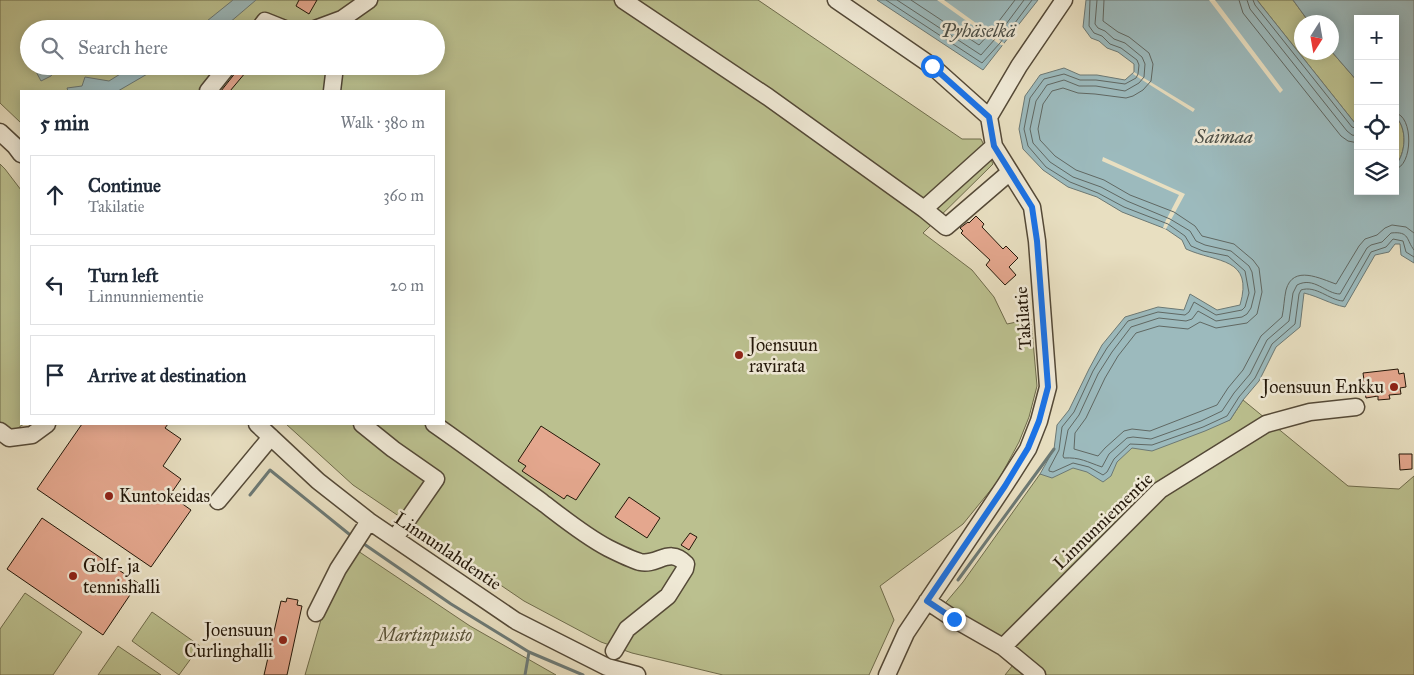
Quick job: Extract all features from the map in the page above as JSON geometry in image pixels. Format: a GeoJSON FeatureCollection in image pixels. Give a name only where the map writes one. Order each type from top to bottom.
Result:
{"type":"FeatureCollection","features":[{"type":"Feature","properties":{"kind":"street"},"geometry":{"type":"LineString","coordinates":[[346,20],[369,0]]}},
{"type":"Feature","properties":{"kind":"street"},"geometry":{"type":"LineString","coordinates":[[623,0],[768,97],[924,209],[946,227],[1010,172]]}},
{"type":"Feature","properties":{"kind":"street"},"geometry":{"type":"LineString","coordinates":[[836,0],[932,66],[989,117],[1019,66],[1064,0]]}},
{"type":"Feature","properties":{"kind":"street"},"geometry":{"type":"LineString","coordinates":[[209,90],[221,75]]}},
{"type":"Feature","properties":{"kind":"street"},"geometry":{"type":"LineString","coordinates":[[332,90],[334,75]]}},
{"type":"Feature","properties":{"kind":"street","name":"Takilatie"},"geometry":{"type":"LineString","coordinates":[[887,675],[906,633],[1000,494],[1028,448],[1039,421],[1048,387],[1037,241],[1032,207],[994,146],[989,117]]}},
{"type":"Feature","properties":{"kind":"street"},"geometry":{"type":"LineString","coordinates":[[0,132],[20,153]]}},
{"type":"Feature","properties":{"kind":"street"},"geometry":{"type":"LineString","coordinates":[[924,209],[994,146]]}},
{"type":"Feature","properties":{"kind":"street","name":"Linnunniementie"},"geometry":{"type":"LineString","coordinates":[[1003,648],[1160,490],[1266,424],[1310,412],[1356,407]]}},
{"type":"Feature","properties":{"kind":"street"},"geometry":{"type":"LineString","coordinates":[[0,431],[9,438],[32,435],[46,425]]}},
{"type":"Feature","properties":{"kind":"street","name":"Linnunlahdentie"},"geometry":{"type":"LineString","coordinates":[[259,425],[318,481],[369,521],[516,621],[605,671],[638,675]]}},
{"type":"Feature","properties":{"kind":"street"},"geometry":{"type":"LineString","coordinates":[[363,425],[393,449],[436,479],[395,538]]}},
{"type":"Feature","properties":{"kind":"street"},"geometry":{"type":"LineString","coordinates":[[435,425],[607,548],[641,562],[654,562],[673,556],[681,559],[686,564],[685,569],[668,596],[628,629],[614,652]]}},
{"type":"Feature","properties":{"kind":"street"},"geometry":{"type":"LineString","coordinates":[[218,501],[271,437]]}},
{"type":"Feature","properties":{"kind":"street"},"geometry":{"type":"LineString","coordinates":[[316,613],[338,569],[369,521]]}},
{"type":"Feature","properties":{"kind":"street"},"geometry":{"type":"LineString","coordinates":[[927,601],[1003,648],[1037,675]]}},
{"type":"Feature","properties":{"kind":"green space","name":"Joensuun ravirata"},"geometry":{"type":"Polygon","coordinates":[[[0,0],[758,0],[962,139],[981,139],[993,164],[923,233],[972,270],[994,297],[1007,324],[1031,319],[1037,386],[1029,417],[1019,442],[998,481],[963,524],[880,586],[894,620],[869,675],[723,675],[632,653],[601,642],[524,601],[353,485],[287,425],[445,425],[445,90],[20,90],[20,122],[0,103],[0,0]]]}},
{"type":"Feature","properties":{"kind":"green space"},"geometry":{"type":"Polygon","coordinates":[[[1257,0],[1293,0],[1304,15],[1294,15],[1294,47],[1257,0]]]}},
{"type":"Feature","properties":{"kind":"green space"},"geometry":{"type":"Polygon","coordinates":[[[1305,60],[1339,60],[1354,77],[1354,122],[1305,60]]]}},
{"type":"Feature","properties":{"kind":"green space"},"geometry":{"type":"Polygon","coordinates":[[[1399,121],[1404,134],[1399,161],[1399,121]]]}},
{"type":"Feature","properties":{"kind":"green space"},"geometry":{"type":"Polygon","coordinates":[[[0,164],[20,189],[20,425],[22,425],[13,431],[0,422],[0,164]]]}},
{"type":"Feature","properties":{"kind":"green space"},"geometry":{"type":"Polygon","coordinates":[[[1243,400],[1348,486],[1399,489],[1414,476],[1414,675],[1005,675],[1020,656],[942,607],[963,582],[1040,474],[1062,463],[1230,420],[1243,400]]]}},
{"type":"Feature","properties":{"kind":"green space","name":"Martinpuisto"},"geometry":{"type":"Polygon","coordinates":[[[358,551],[470,626],[556,675],[305,675],[325,606],[358,551]]]}},
{"type":"Feature","properties":{"kind":"green space"},"geometry":{"type":"Polygon","coordinates":[[[25,593],[82,632],[53,675],[0,675],[0,629],[25,593]]]}},
{"type":"Feature","properties":{"kind":"green space"},"geometry":{"type":"Polygon","coordinates":[[[152,612],[200,646],[179,675],[132,641],[152,612]]]}},
{"type":"Feature","properties":{"kind":"green space"},"geometry":{"type":"Polygon","coordinates":[[[118,646],[161,675],[98,675],[118,646]]]}},
{"type":"Feature","properties":{"kind":"water"},"geometry":{"type":"Polygon","coordinates":[[[233,0],[256,0],[233,20],[208,20],[233,0]]]}},
{"type":"Feature","properties":{"kind":"water","name":"Pyhäselkä"},"geometry":{"type":"Polygon","coordinates":[[[877,0],[1038,0],[983,70],[877,0]]]}},
{"type":"Feature","properties":{"kind":"water","name":"Saimaa"},"geometry":{"type":"Polygon","coordinates":[[[1086,0],[1257,0],[1294,47],[1294,60],[1305,60],[1354,122],[1354,195],[1399,195],[1399,161],[1403,148],[1404,134],[1399,121],[1399,15],[1354,15],[1354,77],[1339,60],[1339,15],[1304,15],[1293,0],[1414,0],[1414,263],[1401,255],[1400,244],[1395,244],[1389,252],[1375,255],[1345,307],[1304,293],[1300,327],[1276,347],[1259,381],[1243,400],[1230,420],[1152,451],[1132,448],[1117,462],[1111,476],[1103,482],[1087,472],[1073,468],[1052,478],[1040,474],[1054,449],[1057,425],[1069,410],[1102,345],[1125,317],[1158,307],[1184,310],[1190,294],[1217,310],[1240,305],[1243,289],[1242,278],[1230,264],[1186,249],[1182,240],[1166,229],[1122,212],[1097,197],[1068,187],[1043,170],[1023,149],[1019,129],[1025,96],[1040,75],[1064,68],[1080,75],[1097,75],[1125,80],[1134,72],[1134,64],[1118,52],[1107,48],[1099,41],[1091,38],[1083,27],[1086,0]]]}},
{"type":"Feature","properties":{"kind":"water"},"geometry":{"type":"Polygon","coordinates":[[[38,75],[52,75],[51,76],[41,81],[38,75]]]}},
{"type":"Feature","properties":{"kind":"water"},"geometry":{"type":"Polygon","coordinates":[[[119,75],[146,75],[120,90],[68,90],[67,88],[82,86],[85,77],[109,81],[119,75]]]}},
{"type":"Feature","properties":{"kind":"pier"},"geometry":{"type":"Polygon","coordinates":[[[937,0],[944,0],[1005,44],[1004,46],[999,44],[937,0]]]}},
{"type":"Feature","properties":{"kind":"pier"},"geometry":{"type":"Polygon","coordinates":[[[1209,0],[1215,0],[1283,90],[1280,93],[1209,0]]]}},
{"type":"Feature","properties":{"kind":"pier"},"geometry":{"type":"Polygon","coordinates":[[[1134,72],[1195,109],[1193,112],[1133,74],[1134,72]]]}},
{"type":"Feature","properties":{"kind":"pier"},"geometry":{"type":"Polygon","coordinates":[[[1103,157],[1185,194],[1166,229],[1163,228],[1165,222],[1179,195],[1102,161],[1103,157]]]}},
{"type":"Feature","properties":{"kind":"building"},"geometry":{"type":"Polygon","coordinates":[[[299,0],[317,0],[309,14],[296,6],[299,0]]]}},
{"type":"Feature","properties":{"kind":"building"},"geometry":{"type":"Polygon","coordinates":[[[234,75],[243,75],[231,90],[222,90],[234,75]]]}},
{"type":"Feature","properties":{"kind":"building"},"geometry":{"type":"Polygon","coordinates":[[[976,216],[984,224],[982,227],[1003,249],[1006,246],[1018,258],[1009,267],[1016,275],[1005,285],[986,265],[990,260],[961,233],[963,231],[960,228],[976,216]]]}},
{"type":"Feature","properties":{"kind":"building"},"geometry":{"type":"Polygon","coordinates":[[[1398,369],[1399,374],[1404,373],[1406,387],[1400,388],[1401,394],[1389,395],[1390,399],[1378,400],[1378,396],[1366,398],[1365,392],[1359,392],[1358,381],[1364,380],[1363,373],[1398,369]]]}},
{"type":"Feature","properties":{"kind":"building","name":"Kuntokeidas"},"geometry":{"type":"Polygon","coordinates":[[[81,425],[167,425],[165,428],[181,439],[163,466],[181,479],[170,495],[191,510],[151,567],[37,489],[81,425]]]}},
{"type":"Feature","properties":{"kind":"building"},"geometry":{"type":"Polygon","coordinates":[[[541,426],[600,464],[576,500],[567,495],[564,499],[522,471],[526,466],[518,461],[541,426]]]}},
{"type":"Feature","properties":{"kind":"building"},"geometry":{"type":"Polygon","coordinates":[[[1399,454],[1412,454],[1412,469],[1400,470],[1399,454]]]}},
{"type":"Feature","properties":{"kind":"building"},"geometry":{"type":"Polygon","coordinates":[[[629,497],[660,518],[647,538],[615,517],[629,497]]]}},
{"type":"Feature","properties":{"kind":"building","name":"Golf- ja tennishalli"},"geometry":{"type":"Polygon","coordinates":[[[42,518],[138,583],[103,635],[7,569],[42,518]]]}},
{"type":"Feature","properties":{"kind":"building"},"geometry":{"type":"Polygon","coordinates":[[[690,533],[697,537],[689,550],[681,545],[690,533]]]}},
{"type":"Feature","properties":{"kind":"building","name":"Joensuun Curlinghalli"},"geometry":{"type":"Polygon","coordinates":[[[287,598],[298,600],[297,605],[302,606],[287,675],[264,675],[281,601],[286,602],[287,598]]]}},
{"type":"Feature","properties":{"kind":"waterway"},"geometry":{"type":"LineString","coordinates":[[958,580],[1054,449]]}},
{"type":"Feature","properties":{"kind":"waterway"},"geometry":{"type":"LineString","coordinates":[[250,495],[270,470],[349,534]]}},
{"type":"Feature","properties":{"kind":"waterway"},"geometry":{"type":"LineString","coordinates":[[364,544],[451,604],[529,652]]}},
{"type":"Feature","properties":{"kind":"waterway"},"geometry":{"type":"LineString","coordinates":[[525,675],[529,652],[583,675]]}},
{"type":"Feature","properties":{"kind":"place","name":"Joensuun ravirata"},"geometry":{"type":"Point","coordinates":[739,355]}},
{"type":"Feature","properties":{"kind":"place","name":"Joensuun Enkku"},"geometry":{"type":"Point","coordinates":[1394,387]}},
{"type":"Feature","properties":{"kind":"place","name":"Kuntokeidas"},"geometry":{"type":"Point","coordinates":[109,496]}},
{"type":"Feature","properties":{"kind":"place","name":"Golf- ja tennishalli"},"geometry":{"type":"Point","coordinates":[73,576]}},
{"type":"Feature","properties":{"kind":"place","name":"Joensuun Curlinghalli"},"geometry":{"type":"Point","coordinates":[283,640]}},
{"type":"Feature","properties":{"kind":"route"},"geometry":{"type":"LineString","coordinates":[[932,66],[989,117],[994,146],[1032,207],[1037,241],[1048,387],[1039,421],[1028,448],[1005,486],[927,601],[954,619]]}}]}
